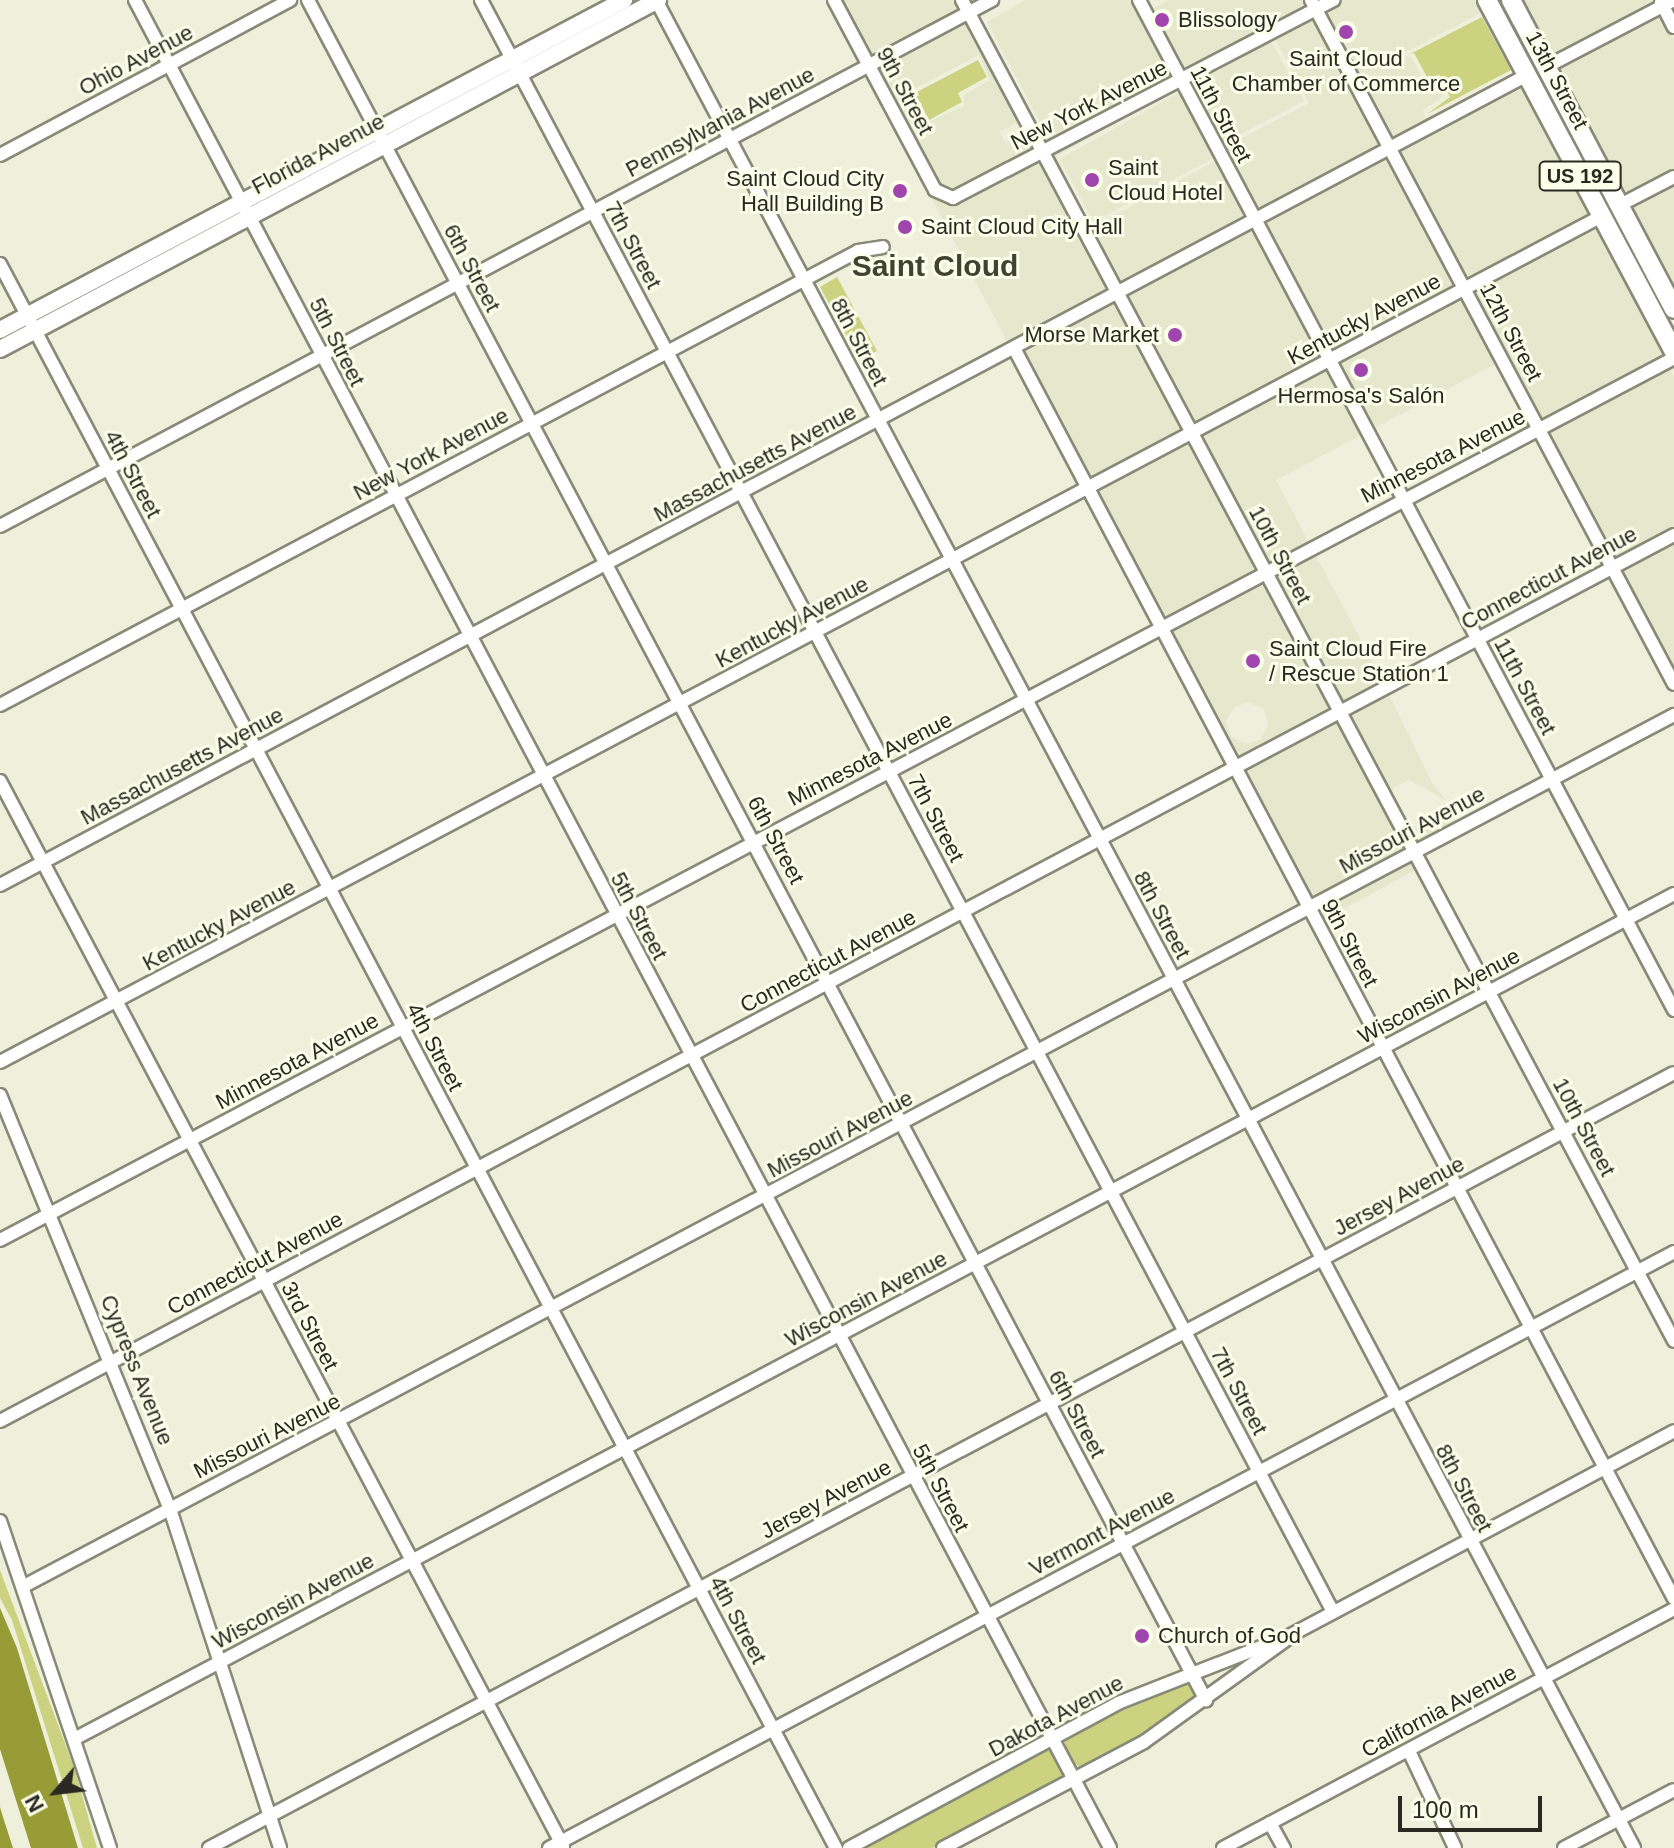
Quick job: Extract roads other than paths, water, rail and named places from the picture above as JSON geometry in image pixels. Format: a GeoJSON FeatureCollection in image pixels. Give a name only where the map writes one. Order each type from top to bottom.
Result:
{"type":"FeatureCollection","features":[{"type":"Feature","properties":{"kind":"highway","name":"13th Street"},"geometry":{"type":"LineString","coordinates":[[1511,0],[1674,309]]}},
{"type":"Feature","properties":{"kind":"highway","name":"13th Street"},"geometry":{"type":"LineString","coordinates":[[1489,3],[1674,355]]}},
{"type":"Feature","properties":{"kind":"highway"},"geometry":{"type":"LineString","coordinates":[[1489,3],[1505,17],[1529,60],[1546,67]]}},
{"type":"Feature","properties":{"kind":"highway"},"geometry":{"type":"LineString","coordinates":[[1527,75],[1545,85],[1568,130],[1583,137]]}},
{"type":"Feature","properties":{"kind":"highway"},"geometry":{"type":"LineString","coordinates":[[1565,148],[1578,154],[1603,199],[1620,205]]}},
{"type":"Feature","properties":{"kind":"highway"},"geometry":{"type":"LineString","coordinates":[[1602,216],[1618,223],[1643,271],[1664,291]]}},
{"type":"Feature","properties":{"kind":"highway"},"geometry":{"type":"LineString","coordinates":[[1640,288],[1653,295],[1674,333]]}},
{"type":"Feature","properties":{"kind":"main road","name":"Florida Avenue"},"geometry":{"type":"LineString","coordinates":[[516,67],[624,0]]}},
{"type":"Feature","properties":{"kind":"main road","name":"Florida Avenue"},"geometry":{"type":"LineString","coordinates":[[0,349],[31,323],[245,209],[516,67],[656,0]]}},
{"type":"Feature","properties":{"kind":"main road","name":"Florida Avenue"},"geometry":{"type":"LineString","coordinates":[[0,330],[31,323]]}},
{"type":"Feature","properties":{"kind":"street","name":"5th Street"},"geometry":{"type":"LineString","coordinates":[[135,0],[1110,1848]]}},
{"type":"Feature","properties":{"kind":"street","name":"Ohio Avenue"},"geometry":{"type":"LineString","coordinates":[[0,155],[290,0]]}},
{"type":"Feature","properties":{"kind":"street","name":"6th Street"},"geometry":{"type":"LineString","coordinates":[[308,0],[531,425],[755,841],[901,1125],[1206,1700]]}},
{"type":"Feature","properties":{"kind":"street","name":"7th Street"},"geometry":{"type":"LineString","coordinates":[[481,0],[1333,1612]]}},
{"type":"Feature","properties":{"kind":"street","name":"8th Street"},"geometry":{"type":"LineString","coordinates":[[656,0],[1634,1848]]}},
{"type":"Feature","properties":{"kind":"street","name":"9th Street"},"geometry":{"type":"LineString","coordinates":[[834,0],[935,190],[946,197]]}},
{"type":"Feature","properties":{"kind":"street","name":"10th Street"},"geometry":{"type":"LineString","coordinates":[[962,0],[1674,1341]]}},
{"type":"Feature","properties":{"kind":"street","name":"Pennsylvania Avenue"},"geometry":{"type":"LineString","coordinates":[[0,526],[992,0]]}},
{"type":"Feature","properties":{"kind":"street","name":"11th Street"},"geometry":{"type":"LineString","coordinates":[[1139,0],[1674,1010]]}},
{"type":"Feature","properties":{"kind":"street","name":"New York Avenue"},"geometry":{"type":"LineString","coordinates":[[946,197],[953,198],[1180,81],[1314,5],[1334,0]]}},
{"type":"Feature","properties":{"kind":"street"},"geometry":{"type":"LineString","coordinates":[[1546,67],[1666,2],[1674,27]]}},
{"type":"Feature","properties":{"kind":"street","name":"12th Street"},"geometry":{"type":"LineString","coordinates":[[1314,5],[1674,684]]}},
{"type":"Feature","properties":{"kind":"street","name":"Massachusetts Avenue"},"geometry":{"type":"LineString","coordinates":[[0,885],[1527,75]]}},
{"type":"Feature","properties":{"kind":"street"},"geometry":{"type":"LineString","coordinates":[[1620,205],[1674,177]]}},
{"type":"Feature","properties":{"kind":"street","name":"Kentucky Avenue"},"geometry":{"type":"LineString","coordinates":[[0,1062],[1602,216]]}},
{"type":"Feature","properties":{"kind":"street","name":"New York Avenue"},"geometry":{"type":"LineString","coordinates":[[0,705],[858,251],[883,247]]}},
{"type":"Feature","properties":{"kind":"street","name":"4th Street"},"geometry":{"type":"LineString","coordinates":[[0,264],[836,1848]]}},
{"type":"Feature","properties":{"kind":"street","name":"9th Street"},"geometry":{"type":"LineString","coordinates":[[1014,348],[1674,1599]]}},
{"type":"Feature","properties":{"kind":"street","name":"Minnesota Avenue"},"geometry":{"type":"LineString","coordinates":[[0,1240],[617,917],[755,841],[890,773],[1674,355]]}},
{"type":"Feature","properties":{"kind":"street","name":"Connecticut Avenue"},"geometry":{"type":"LineString","coordinates":[[0,1421],[1674,535]]}},
{"type":"Feature","properties":{"kind":"street","name":"Missouri Avenue"},"geometry":{"type":"LineString","coordinates":[[24,1586],[1674,715]]}},
{"type":"Feature","properties":{"kind":"street","name":"3rd Street"},"geometry":{"type":"LineString","coordinates":[[0,781],[486,1701],[558,1846]]}},
{"type":"Feature","properties":{"kind":"street","name":"Wisconsin Avenue"},"geometry":{"type":"LineString","coordinates":[[76,1738],[1674,894]]}},
{"type":"Feature","properties":{"kind":"street","name":"Jersey Avenue"},"geometry":{"type":"LineString","coordinates":[[209,1848],[1674,1073]]}},
{"type":"Feature","properties":{"kind":"street","name":"Cypress Avenue"},"geometry":{"type":"LineString","coordinates":[[0,1095],[113,1361],[170,1509],[280,1848]]}},
{"type":"Feature","properties":{"kind":"street","name":"Vermont Avenue"},"geometry":{"type":"LineString","coordinates":[[558,1846],[1674,1252]]}},
{"type":"Feature","properties":{"kind":"street","name":"Dakota Avenue"},"geometry":{"type":"LineString","coordinates":[[849,1848],[1053,1739],[1191,1672],[1289,1636],[1674,1431]]}},
{"type":"Feature","properties":{"kind":"street"},"geometry":{"type":"LineString","coordinates":[[0,1521],[76,1738],[110,1848]]}},
{"type":"Feature","properties":{"kind":"street","name":"California Avenue"},"geometry":{"type":"LineString","coordinates":[[1223,1848],[1674,1609]]}},
{"type":"Feature","properties":{"kind":"street","name":"Dakota Avenue"},"geometry":{"type":"LineString","coordinates":[[943,1848],[1144,1742],[1206,1700],[1289,1636]]}},
{"type":"Feature","properties":{"kind":"street"},"geometry":{"type":"LineString","coordinates":[[1409,1751],[1455,1848]]}},
{"type":"Feature","properties":{"kind":"street"},"geometry":{"type":"LineString","coordinates":[[1564,1848],[1674,1790]]}},
{"type":"Feature","properties":{"kind":"street"},"geometry":{"type":"LineString","coordinates":[[1270,1823],[1284,1848]]}},
{"type":"Feature","properties":{"kind":"place","name":"Blissology"},"geometry":{"type":"Point","coordinates":[1162,20]}},
{"type":"Feature","properties":{"kind":"place","name":"Saint Cloud Chamber of Commerce"},"geometry":{"type":"Point","coordinates":[1346,32]}},
{"type":"Feature","properties":{"kind":"place","name":"Saint Cloud Hotel"},"geometry":{"type":"Point","coordinates":[1092,180]}},
{"type":"Feature","properties":{"kind":"place","name":"Saint Cloud City Hall Building B"},"geometry":{"type":"Point","coordinates":[900,191]}},
{"type":"Feature","properties":{"kind":"place","name":"Saint Cloud City Hall"},"geometry":{"type":"Point","coordinates":[905,227]}},
{"type":"Feature","properties":{"kind":"place","name":"Morse Market"},"geometry":{"type":"Point","coordinates":[1175,335]}},
{"type":"Feature","properties":{"kind":"place","name":"Hermosa's Salón"},"geometry":{"type":"Point","coordinates":[1361,370]}},
{"type":"Feature","properties":{"kind":"place","name":"Saint Cloud Fire / Rescue Station 1"},"geometry":{"type":"Point","coordinates":[1253,661]}},
{"type":"Feature","properties":{"kind":"place","name":"Church of God"},"geometry":{"type":"Point","coordinates":[1142,1636]}},
{"type":"Feature","properties":{"kind":"district","name":"Saint Cloud"},"geometry":{"type":"Point","coordinates":[935,266]}}]}
